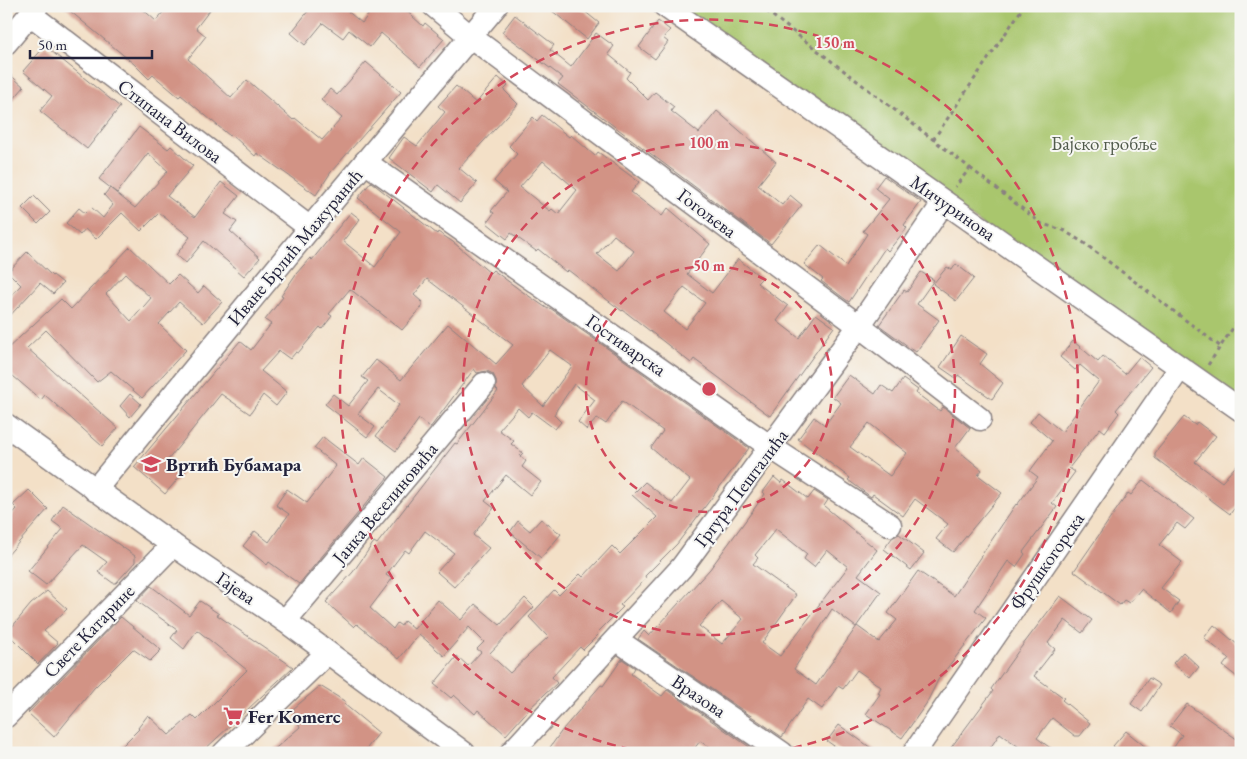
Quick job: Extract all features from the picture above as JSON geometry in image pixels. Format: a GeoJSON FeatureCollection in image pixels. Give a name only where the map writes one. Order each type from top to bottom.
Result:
{"type":"FeatureCollection","features":[{"type":"Feature","properties":{"kind":"street","name":"Гогољева"},"geometry":{"type":"LineString","coordinates":[[434,6],[471,37],[859,326],[980,419]]}},
{"type":"Feature","properties":{"kind":"street","name":"Иване Брлић Мажуранић"},"geometry":{"type":"LineString","coordinates":[[95,490],[310,228],[496,6]]}},
{"type":"Feature","properties":{"kind":"street","name":"Мичуринова"},"geometry":{"type":"LineString","coordinates":[[665,6],[1241,410]]}},
{"type":"Feature","properties":{"kind":"street"},"geometry":{"type":"LineString","coordinates":[[6,43],[34,10]]}},
{"type":"Feature","properties":{"kind":"street","name":"Стипана Вилова"},"geometry":{"type":"LineString","coordinates":[[34,10],[310,228]]}},
{"type":"Feature","properties":{"kind":"street","name":"Гостиварска"},"geometry":{"type":"LineString","coordinates":[[366,162],[772,448],[890,525]]}},
{"type":"Feature","properties":{"kind":"street","name":"Гргура Пешталића"},"geometry":{"type":"LineString","coordinates":[[511,753],[617,640],[682,567],[772,448],[944,202]]}},
{"type":"Feature","properties":{"kind":"street","name":"Фрушкогорска"},"geometry":{"type":"LineString","coordinates":[[914,753],[1180,368]]}},
{"type":"Feature","properties":{"kind":"street","name":"Јанка Веселиновића"},"geometry":{"type":"LineString","coordinates":[[285,621],[484,384]]}},
{"type":"Feature","properties":{"kind":"street","name":"Гајева"},"geometry":{"type":"LineString","coordinates":[[6,425],[173,545],[285,621],[464,753]]}},
{"type":"Feature","properties":{"kind":"street","name":"Свете Катарине"},"geometry":{"type":"LineString","coordinates":[[6,716],[173,545]]}},
{"type":"Feature","properties":{"kind":"street","name":"Вразова"},"geometry":{"type":"LineString","coordinates":[[617,640],[782,753]]}},
{"type":"Feature","properties":{"kind":"street"},"geometry":{"type":"LineString","coordinates":[[224,753],[327,653]]}},
{"type":"Feature","properties":{"kind":"path"},"geometry":{"type":"LineString","coordinates":[[760,6],[1042,224],[1063,230],[1084,243],[1221,347],[1241,316]]}},
{"type":"Feature","properties":{"kind":"path"},"geometry":{"type":"LineString","coordinates":[[767,12],[771,6]]}},
{"type":"Feature","properties":{"kind":"path"},"geometry":{"type":"LineString","coordinates":[[933,140],[1024,6]]}},
{"type":"Feature","properties":{"kind":"path"},"geometry":{"type":"LineString","coordinates":[[944,202],[970,168]]}},
{"type":"Feature","properties":{"kind":"green space","name":"Бајско гробље"},"geometry":{"type":"Polygon","coordinates":[[[669,6],[1241,6],[1241,405],[669,6]]]}},
{"type":"Feature","properties":{"kind":"building"},"geometry":{"type":"Polygon","coordinates":[[[64,6],[139,6],[156,21],[168,6],[213,6],[196,28],[206,36],[188,59],[231,98],[247,80],[293,120],[295,118],[322,140],[342,118],[321,100],[330,89],[337,95],[366,62],[401,92],[331,172],[316,195],[257,153],[255,156],[231,134],[230,136],[181,95],[179,97],[153,75],[149,79],[134,64],[64,6]]]}},
{"type":"Feature","properties":{"kind":"building"},"geometry":{"type":"Polygon","coordinates":[[[312,6],[341,6],[362,23],[375,6],[401,6],[423,26],[425,23],[444,39],[420,67],[381,33],[370,47],[349,30],[343,38],[323,23],[305,45],[291,33],[312,6]]]}},
{"type":"Feature","properties":{"kind":"building"},"geometry":{"type":"Polygon","coordinates":[[[546,6],[578,6],[599,23],[587,39],[546,6]]]}},
{"type":"Feature","properties":{"kind":"building"},"geometry":{"type":"Polygon","coordinates":[[[515,15],[554,45],[550,50],[571,67],[596,33],[614,46],[608,54],[630,72],[626,78],[648,100],[655,92],[674,107],[671,111],[699,133],[717,111],[776,162],[758,185],[782,205],[790,195],[802,205],[771,244],[558,84],[563,78],[502,32],[515,15]]]}},
{"type":"Feature","properties":{"kind":"building"},"geometry":{"type":"Polygon","coordinates":[[[658,21],[670,30],[663,38],[668,42],[655,59],[639,47],[658,21]]]}},
{"type":"Feature","properties":{"kind":"building"},"geometry":{"type":"Polygon","coordinates":[[[45,46],[120,107],[87,149],[40,111],[52,96],[23,71],[45,46]]]}},
{"type":"Feature","properties":{"kind":"building"},"geometry":{"type":"Polygon","coordinates":[[[6,71],[24,87],[6,108],[6,71]]]}},
{"type":"Feature","properties":{"kind":"building"},"geometry":{"type":"Polygon","coordinates":[[[498,77],[508,86],[504,90],[518,104],[459,168],[477,183],[460,203],[438,185],[433,192],[389,158],[404,137],[417,146],[445,112],[438,106],[456,86],[476,103],[498,77]]]}},
{"type":"Feature","properties":{"kind":"building"},"geometry":{"type":"Polygon","coordinates":[[[542,115],[569,137],[571,135],[595,156],[598,152],[639,182],[631,192],[662,216],[668,208],[710,244],[687,274],[712,293],[738,259],[762,278],[757,283],[788,306],[777,321],[799,338],[816,314],[834,327],[770,416],[694,359],[691,363],[623,310],[568,270],[566,272],[538,249],[536,251],[511,233],[507,239],[487,223],[494,213],[491,211],[507,192],[494,181],[517,154],[509,146],[533,117],[537,121],[542,115]],[[543,161],[520,187],[550,211],[552,209],[558,214],[577,190],[543,161]],[[614,235],[597,254],[619,271],[634,251],[614,235]],[[684,287],[664,312],[685,329],[705,303],[684,287]]]}},
{"type":"Feature","properties":{"kind":"building"},"geometry":{"type":"Polygon","coordinates":[[[139,127],[168,149],[171,146],[193,166],[167,196],[195,217],[221,182],[239,196],[225,214],[237,222],[230,231],[260,258],[244,276],[204,241],[186,263],[176,255],[190,237],[159,213],[141,231],[122,213],[96,239],[85,229],[80,235],[66,223],[79,208],[85,213],[91,207],[103,218],[113,205],[104,195],[110,188],[135,208],[168,171],[148,153],[117,193],[99,179],[139,127]]]}},
{"type":"Feature","properties":{"kind":"building"},"geometry":{"type":"Polygon","coordinates":[[[884,176],[921,202],[904,225],[907,228],[888,251],[885,248],[849,302],[821,281],[823,279],[804,264],[820,245],[846,266],[867,234],[863,231],[889,199],[875,188],[884,176]]]}},
{"type":"Feature","properties":{"kind":"building"},"geometry":{"type":"Polygon","coordinates":[[[371,182],[437,234],[438,232],[453,242],[490,273],[493,270],[548,309],[550,308],[749,448],[677,544],[645,576],[646,578],[620,605],[623,607],[597,633],[598,635],[583,650],[580,647],[552,677],[557,683],[531,707],[506,735],[478,710],[475,714],[454,695],[451,698],[434,684],[457,656],[468,666],[481,652],[477,649],[484,642],[469,627],[444,656],[419,634],[399,659],[357,624],[354,627],[326,602],[353,572],[374,542],[377,544],[498,391],[493,374],[487,371],[477,373],[474,369],[430,428],[419,419],[396,451],[376,436],[399,405],[378,389],[358,414],[375,427],[367,437],[325,404],[333,394],[348,406],[368,381],[362,377],[376,360],[401,380],[448,324],[496,364],[513,345],[427,279],[414,295],[422,302],[422,307],[402,330],[350,289],[329,314],[332,316],[322,329],[320,327],[298,353],[296,352],[290,359],[279,351],[261,371],[287,392],[276,406],[263,395],[250,414],[221,394],[167,461],[182,474],[165,494],[134,467],[240,341],[251,350],[271,324],[265,320],[283,297],[281,296],[296,274],[310,258],[312,260],[351,212],[360,219],[343,241],[375,267],[401,232],[358,198],[371,182]],[[550,350],[522,386],[543,406],[572,366],[550,350]],[[574,384],[554,415],[561,422],[555,429],[532,412],[528,417],[518,408],[499,430],[514,441],[511,444],[523,453],[520,456],[526,461],[522,467],[541,482],[530,495],[506,475],[485,501],[494,508],[473,535],[489,548],[454,587],[437,572],[454,553],[425,531],[409,553],[405,550],[386,575],[392,579],[370,608],[393,629],[397,623],[401,626],[404,621],[414,629],[438,600],[461,620],[475,604],[500,625],[525,598],[534,607],[489,654],[510,673],[548,637],[529,617],[554,590],[559,595],[580,574],[583,577],[612,546],[620,554],[657,517],[632,495],[645,482],[672,503],[690,480],[651,448],[663,431],[622,401],[606,424],[597,418],[587,430],[578,422],[595,400],[574,384]]]}},
{"type":"Feature","properties":{"kind":"building"},"geometry":{"type":"Polygon","coordinates":[[[34,196],[50,212],[38,224],[22,208],[34,196]]]}},
{"type":"Feature","properties":{"kind":"building"},"geometry":{"type":"Polygon","coordinates":[[[130,247],[169,284],[178,275],[198,293],[204,286],[222,302],[203,323],[179,302],[159,324],[186,350],[142,398],[111,371],[97,382],[46,330],[27,348],[118,428],[102,446],[45,395],[41,400],[6,370],[6,350],[61,299],[71,309],[130,247]],[[125,274],[106,294],[131,321],[151,298],[125,274]]]}},
{"type":"Feature","properties":{"kind":"building"},"geometry":{"type":"Polygon","coordinates":[[[27,252],[52,276],[63,283],[53,294],[40,283],[6,320],[6,301],[21,285],[8,272],[27,252]]]}},
{"type":"Feature","properties":{"kind":"building"},"geometry":{"type":"Polygon","coordinates":[[[956,264],[974,278],[956,301],[933,284],[947,267],[952,270],[956,264]]]}},
{"type":"Feature","properties":{"kind":"building"},"geometry":{"type":"Polygon","coordinates":[[[921,272],[934,280],[917,304],[939,320],[916,352],[879,325],[904,290],[907,292],[921,272]]]}},
{"type":"Feature","properties":{"kind":"building"},"geometry":{"type":"Polygon","coordinates":[[[961,336],[987,354],[980,364],[1003,383],[992,399],[958,375],[956,378],[940,367],[961,336]]]}},
{"type":"Feature","properties":{"kind":"building"},"geometry":{"type":"Polygon","coordinates":[[[1073,341],[1098,362],[1103,356],[1125,374],[1139,357],[1151,367],[1116,410],[1119,413],[1105,432],[1100,428],[1069,468],[1075,472],[1052,503],[1057,507],[1023,552],[1025,554],[1016,567],[1008,561],[975,610],[986,618],[938,680],[926,704],[902,738],[866,714],[880,694],[878,693],[881,687],[857,670],[843,689],[838,686],[822,709],[808,699],[782,737],[638,639],[644,631],[649,636],[710,569],[765,494],[763,492],[774,477],[781,483],[783,480],[808,499],[814,491],[828,500],[824,506],[877,550],[858,575],[881,592],[856,627],[832,609],[794,669],[816,685],[857,626],[879,642],[897,620],[888,613],[918,571],[954,596],[1016,504],[1038,477],[1030,471],[1052,441],[1030,422],[1038,412],[1062,432],[1099,381],[1080,365],[1075,370],[1060,357],[1073,341]],[[776,529],[755,555],[758,558],[753,564],[796,595],[762,643],[780,656],[848,567],[827,550],[814,567],[804,559],[807,554],[776,529]],[[721,601],[699,626],[722,644],[743,619],[721,601]]]}},
{"type":"Feature","properties":{"kind":"building"},"geometry":{"type":"Polygon","coordinates":[[[849,375],[875,394],[881,385],[893,393],[903,379],[918,390],[916,393],[940,411],[943,407],[970,428],[955,448],[982,470],[978,475],[1002,493],[953,552],[936,539],[948,524],[915,499],[903,516],[873,494],[871,497],[848,480],[850,478],[798,439],[814,417],[825,425],[841,403],[833,397],[849,375]],[[869,423],[850,447],[890,476],[907,453],[869,423]]]}},
{"type":"Feature","properties":{"kind":"building"},"geometry":{"type":"Polygon","coordinates":[[[130,394],[141,404],[130,417],[120,406],[130,394]]]}},
{"type":"Feature","properties":{"kind":"building"},"geometry":{"type":"Polygon","coordinates":[[[1184,417],[1195,425],[1197,422],[1216,436],[1195,462],[1222,482],[1241,460],[1241,500],[1230,514],[1155,458],[1155,453],[1184,417]]]}},
{"type":"Feature","properties":{"kind":"building"},"geometry":{"type":"Polygon","coordinates":[[[323,437],[359,465],[364,458],[388,477],[299,584],[269,562],[267,565],[243,546],[255,531],[269,542],[289,514],[276,505],[287,489],[307,503],[336,466],[314,448],[323,437]]]}},
{"type":"Feature","properties":{"kind":"building"},"geometry":{"type":"Polygon","coordinates":[[[1143,480],[1194,519],[1185,529],[1177,523],[1159,545],[1182,562],[1161,588],[1179,601],[1171,613],[1141,589],[1129,603],[1124,600],[1120,605],[1074,571],[1128,493],[1131,495],[1143,480]]]}},
{"type":"Feature","properties":{"kind":"building"},"geometry":{"type":"Polygon","coordinates":[[[29,490],[48,509],[6,557],[6,521],[17,509],[13,505],[29,490]]]}},
{"type":"Feature","properties":{"kind":"building"},"geometry":{"type":"Polygon","coordinates":[[[63,505],[135,556],[135,562],[116,583],[113,583],[98,572],[107,562],[83,545],[46,585],[28,571],[63,529],[52,521],[63,505]]]}},
{"type":"Feature","properties":{"kind":"building"},"geometry":{"type":"Polygon","coordinates":[[[541,519],[561,534],[541,558],[510,532],[518,521],[530,531],[541,519]]]}},
{"type":"Feature","properties":{"kind":"building"},"geometry":{"type":"Polygon","coordinates":[[[899,534],[924,553],[911,570],[884,549],[892,538],[899,534]]]}},
{"type":"Feature","properties":{"kind":"building"},"geometry":{"type":"Polygon","coordinates":[[[151,586],[189,615],[200,601],[219,614],[217,615],[293,667],[201,753],[115,753],[139,729],[148,715],[169,735],[192,715],[197,720],[247,670],[197,630],[184,649],[171,638],[177,630],[137,601],[151,586]]]}},
{"type":"Feature","properties":{"kind":"building"},"geometry":{"type":"Polygon","coordinates":[[[47,591],[67,609],[44,631],[58,643],[38,664],[7,633],[31,604],[47,591]]]}},
{"type":"Feature","properties":{"kind":"building"},"geometry":{"type":"Polygon","coordinates":[[[1060,596],[1092,620],[1082,633],[1065,620],[1048,643],[1055,649],[1034,676],[1064,698],[1062,700],[1090,723],[1080,736],[1075,736],[1052,718],[1037,738],[1057,753],[1027,753],[1000,733],[987,753],[947,753],[993,691],[991,689],[1019,650],[1060,596]]]}},
{"type":"Feature","properties":{"kind":"building"},"geometry":{"type":"Polygon","coordinates":[[[121,617],[161,650],[150,661],[133,649],[94,688],[54,737],[28,713],[121,617]]]}},
{"type":"Feature","properties":{"kind":"building"},"geometry":{"type":"Polygon","coordinates":[[[1214,625],[1238,645],[1241,641],[1241,680],[1223,666],[1229,658],[1204,638],[1214,625]]]}},
{"type":"Feature","properties":{"kind":"building"},"geometry":{"type":"Polygon","coordinates":[[[1183,652],[1199,667],[1190,678],[1173,663],[1183,652]]]}},
{"type":"Feature","properties":{"kind":"building"},"geometry":{"type":"Polygon","coordinates":[[[622,659],[635,668],[631,674],[662,696],[667,690],[758,753],[717,753],[700,741],[691,753],[546,753],[563,729],[601,685],[603,686],[622,659]]]}},
{"type":"Feature","properties":{"kind":"building"},"geometry":{"type":"Polygon","coordinates":[[[1149,678],[1160,685],[1142,712],[1131,704],[1149,678]]]}},
{"type":"Feature","properties":{"kind":"building"},"geometry":{"type":"Polygon","coordinates":[[[320,686],[346,702],[344,704],[379,733],[363,753],[270,753],[300,727],[293,709],[320,686]]]}},
{"type":"Feature","properties":{"kind":"building"},"geometry":{"type":"Polygon","coordinates":[[[1187,704],[1241,742],[1241,748],[1237,753],[1170,753],[1182,735],[1170,726],[1187,704]]]}},
{"type":"Feature","properties":{"kind":"building"},"geometry":{"type":"Polygon","coordinates":[[[839,725],[878,753],[844,753],[827,741],[839,725]]]}},
{"type":"Feature","properties":{"kind":"building"},"geometry":{"type":"Polygon","coordinates":[[[1126,731],[1153,753],[1121,753],[1113,746],[1126,731]]]}},
{"type":"Feature","properties":{"kind":"place","name":"Вртић Бубамара"},"geometry":{"type":"Point","coordinates":[151,464]}},
{"type":"Feature","properties":{"kind":"place","name":"Fer Komerc"},"geometry":{"type":"Point","coordinates":[233,716]}}]}
